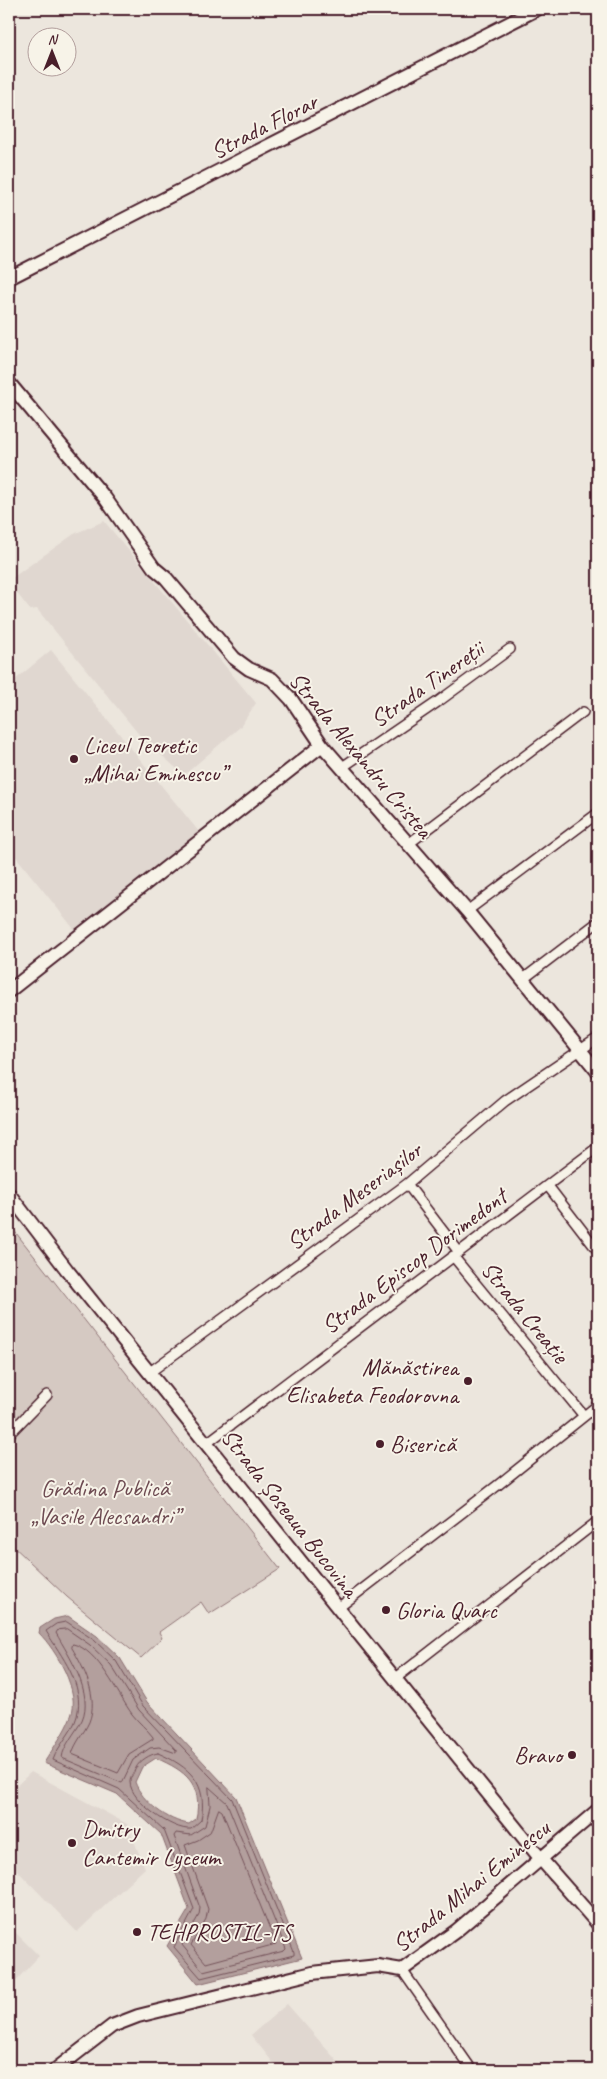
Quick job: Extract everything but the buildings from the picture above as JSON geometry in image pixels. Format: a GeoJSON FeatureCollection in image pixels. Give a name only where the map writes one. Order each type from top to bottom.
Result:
{"type":"FeatureCollection","features":[{"type":"Feature","properties":{"kind":"street","name":"Strada Florar"},"geometry":{"type":"LineString","coordinates":[[9,278],[180,193],[537,9]]}},
{"type":"Feature","properties":{"kind":"street","name":"Strada Alexandru Cristea"},"geometry":{"type":"LineString","coordinates":[[9,383],[105,498],[154,568],[166,578],[234,658],[249,669],[272,679],[291,699],[322,745],[407,845],[467,911],[598,1072]]}},
{"type":"Feature","properties":{"kind":"street","name":"Strada Tinereții"},"geometry":{"type":"LineString","coordinates":[[341,768],[510,649]]}},
{"type":"Feature","properties":{"kind":"street"},"geometry":{"type":"LineString","coordinates":[[407,845],[583,712]]}},
{"type":"Feature","properties":{"kind":"street"},"geometry":{"type":"LineString","coordinates":[[9,991],[322,745]]}},
{"type":"Feature","properties":{"kind":"street"},"geometry":{"type":"LineString","coordinates":[[467,911],[598,813]]}},
{"type":"Feature","properties":{"kind":"street"},"geometry":{"type":"LineString","coordinates":[[522,980],[598,922]]}},
{"type":"Feature","properties":{"kind":"street","name":"Strada Meseriașilor"},"geometry":{"type":"LineString","coordinates":[[150,1372],[407,1184],[505,1101],[598,1038]]}},
{"type":"Feature","properties":{"kind":"street","name":"Strada Episcop Dorimedont"},"geometry":{"type":"LineString","coordinates":[[207,1443],[598,1148]]}},
{"type":"Feature","properties":{"kind":"street","name":"Strada Creație"},"geometry":{"type":"LineString","coordinates":[[407,1184],[456,1254],[584,1416]]}},
{"type":"Feature","properties":{"kind":"street"},"geometry":{"type":"LineString","coordinates":[[548,1186],[598,1251]]}},
{"type":"Feature","properties":{"kind":"street","name":"Strada Șoseaua Bucovina"},"geometry":{"type":"LineString","coordinates":[[9,1194],[66,1270],[338,1608],[540,1858],[598,1924]]}},
{"type":"Feature","properties":{"kind":"street"},"geometry":{"type":"LineString","coordinates":[[9,1434],[48,1395]]}},
{"type":"Feature","properties":{"kind":"street"},"geometry":{"type":"LineString","coordinates":[[338,1608],[598,1405]]}},
{"type":"Feature","properties":{"kind":"street"},"geometry":{"type":"LineString","coordinates":[[396,1678],[598,1521]]}},
{"type":"Feature","properties":{"kind":"street","name":"Strada Mihai Eminescu"},"geometry":{"type":"LineString","coordinates":[[55,2070],[112,2026],[138,2016],[312,1973],[378,1966],[402,1970],[456,1931],[598,1810]]}},
{"type":"Feature","properties":{"kind":"street"},"geometry":{"type":"LineString","coordinates":[[402,1970],[472,2070]]}},
{"type":"Feature","properties":{"kind":"shaded area"},"geometry":{"type":"Polygon","coordinates":[[[104,521],[256,703],[240,727],[184,775],[141,737],[37,609],[30,610],[9,583],[9,580],[74,534],[104,521]]]}},
{"type":"Feature","properties":{"kind":"shaded area","name":"Liceul Teoretic „Mihai Eminescu”"},"geometry":{"type":"Polygon","coordinates":[[[51,650],[200,833],[74,929],[9,848],[9,685],[51,650]]]}},
{"type":"Feature","properties":{"kind":"shaded area","name":"Dmitry Cantemir Lyceum"},"geometry":{"type":"Polygon","coordinates":[[[31,1772],[127,1824],[145,1868],[77,1932],[9,1862],[9,1793],[31,1772]]]}},
{"type":"Feature","properties":{"kind":"shaded area"},"geometry":{"type":"Polygon","coordinates":[[[9,1926],[39,1956],[9,1988],[9,1926]]]}},
{"type":"Feature","properties":{"kind":"shaded area"},"geometry":{"type":"Polygon","coordinates":[[[287,2004],[345,2070],[279,2070],[251,2035],[287,2004]]]}},
{"type":"Feature","properties":{"kind":"green space","name":"Grădina Publică „Vasile Alecsandri”"},"geometry":{"type":"Polygon","coordinates":[[[9,1224],[280,1569],[209,1614],[201,1602],[159,1632],[162,1638],[141,1658],[67,1597],[9,1542],[9,1224]]]}},
{"type":"Feature","properties":{"kind":"water"},"geometry":{"type":"Polygon","coordinates":[[[68,1616],[97,1636],[120,1658],[147,1702],[236,1797],[302,1958],[198,1984],[167,1946],[189,1909],[161,1834],[117,1794],[44,1763],[66,1728],[73,1706],[73,1695],[65,1672],[53,1650],[39,1633],[40,1628],[54,1619],[68,1616]],[[156,1758],[142,1767],[135,1782],[143,1797],[157,1809],[173,1819],[189,1824],[196,1819],[198,1807],[194,1788],[184,1774],[156,1758]]]}},
{"type":"Feature","properties":{"kind":"place","name":"Liceul Teoretic „Mihai Eminescu”"},"geometry":{"type":"Point","coordinates":[74,759]}},
{"type":"Feature","properties":{"kind":"place","name":"Mănăstirea Elisabeta Feodorovna"},"geometry":{"type":"Point","coordinates":[468,1381]}},
{"type":"Feature","properties":{"kind":"place","name":"Biserică"},"geometry":{"type":"Point","coordinates":[380,1444]}},
{"type":"Feature","properties":{"kind":"place","name":"Gloria Qvarc"},"geometry":{"type":"Point","coordinates":[386,1610]}},
{"type":"Feature","properties":{"kind":"place","name":"Bravo"},"geometry":{"type":"Point","coordinates":[572,1755]}},
{"type":"Feature","properties":{"kind":"place","name":"Dmitry Cantemir Lyceum"},"geometry":{"type":"Point","coordinates":[72,1843]}},
{"type":"Feature","properties":{"kind":"place","name":"TEHPROSTIL-TS"},"geometry":{"type":"Point","coordinates":[137,1932]}}]}
